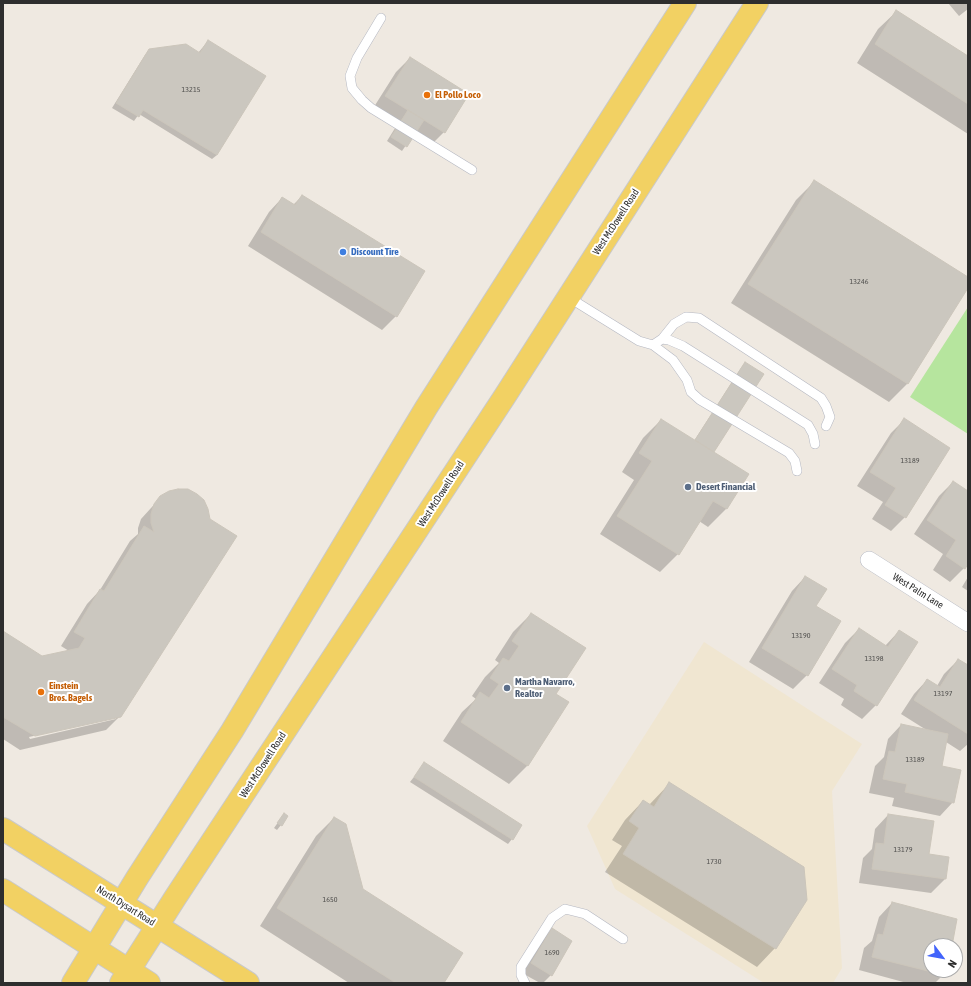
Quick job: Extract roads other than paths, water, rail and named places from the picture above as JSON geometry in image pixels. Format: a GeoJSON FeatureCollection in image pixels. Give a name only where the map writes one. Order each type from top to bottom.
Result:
{"type":"FeatureCollection","features":[{"type":"Feature","properties":{"kind":"main road"},"geometry":{"type":"LineString","coordinates":[[73,983],[121,903],[232,731],[426,408],[685,3]]}},
{"type":"Feature","properties":{"kind":"main road","name":"West McDowell Road"},"geometry":{"type":"LineString","coordinates":[[125,977],[406,548],[757,3]]}},
{"type":"Feature","properties":{"kind":"main road","name":"North Dysart Road"},"geometry":{"type":"LineString","coordinates":[[3,829],[248,983]]}},
{"type":"Feature","properties":{"kind":"main road"},"geometry":{"type":"LineString","coordinates":[[3,890],[94,949],[125,977],[149,983]]}},
{"type":"Feature","properties":{"kind":"street","name":"West Palm Lane"},"geometry":{"type":"LineString","coordinates":[[869,560],[968,623]]}},
{"type":"Feature","properties":{"kind":"lane"},"geometry":{"type":"LineString","coordinates":[[381,18],[357,58],[350,76],[352,88],[371,108],[472,170]]}},
{"type":"Feature","properties":{"kind":"lane"},"geometry":{"type":"LineString","coordinates":[[568,297],[639,341],[653,345],[673,360],[687,380],[691,392],[700,400],[789,453],[795,461],[797,471]]}},
{"type":"Feature","properties":{"kind":"lane"},"geometry":{"type":"LineString","coordinates":[[653,345],[662,339],[674,324],[686,317],[699,318],[821,398],[830,417],[826,426]]}},
{"type":"Feature","properties":{"kind":"lane"},"geometry":{"type":"LineString","coordinates":[[662,339],[669,340],[683,346],[808,426],[815,444]]}},
{"type":"Feature","properties":{"kind":"lane"},"geometry":{"type":"LineString","coordinates":[[524,983],[521,976],[521,967],[552,918],[565,909],[585,914],[623,939]]}},
{"type":"Feature","properties":{"kind":"place","name":"El Pollo Loco"},"geometry":{"type":"Point","coordinates":[427,95]}},
{"type":"Feature","properties":{"kind":"place","name":"Discount Tire"},"geometry":{"type":"Point","coordinates":[343,252]}},
{"type":"Feature","properties":{"kind":"place","name":"Desert Financial"},"geometry":{"type":"Point","coordinates":[688,487]}},
{"type":"Feature","properties":{"kind":"place","name":"Martha Navarro, Realtor"},"geometry":{"type":"Point","coordinates":[507,688]}},
{"type":"Feature","properties":{"kind":"place","name":"Einstein Bros. Bagels"},"geometry":{"type":"Point","coordinates":[41,692]}}]}
